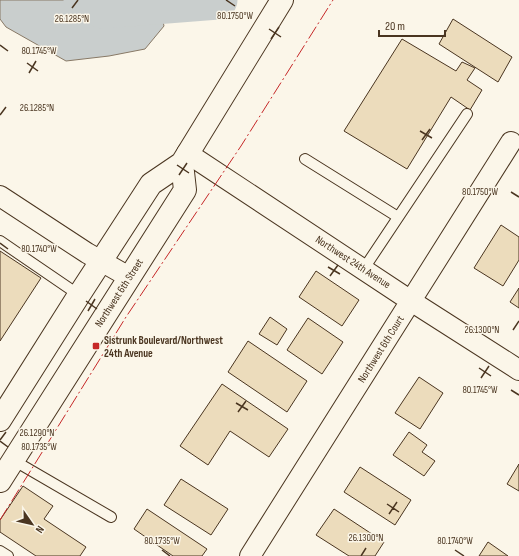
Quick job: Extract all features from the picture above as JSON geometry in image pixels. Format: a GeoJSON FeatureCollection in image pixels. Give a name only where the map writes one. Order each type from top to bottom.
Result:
{"type":"FeatureCollection","features":[{"type":"Feature","properties":{"kind":"street"},"geometry":{"type":"LineString","coordinates":[[0,420],[151,184],[185,158],[282,0]]}},
{"type":"Feature","properties":{"kind":"street","name":"Northwest 6th Court"},"geometry":{"type":"LineString","coordinates":[[250,556],[511,142]]}},
{"type":"Feature","properties":{"kind":"street","name":"Northwest 24th Avenue"},"geometry":{"type":"LineString","coordinates":[[185,158],[519,370]]}},
{"type":"Feature","properties":{"kind":"street","name":"Northwest 6th Street"},"geometry":{"type":"LineString","coordinates":[[0,481],[184,190],[185,158]]}},
{"type":"Feature","properties":{"kind":"street"},"geometry":{"type":"LineString","coordinates":[[0,196],[87,253],[129,277]]}},
{"type":"Feature","properties":{"kind":"lane"},"geometry":{"type":"LineString","coordinates":[[363,270],[467,114]]}},
{"type":"Feature","properties":{"kind":"lane"},"geometry":{"type":"LineString","coordinates":[[305,159],[398,217]]}},
{"type":"Feature","properties":{"kind":"lane"},"geometry":{"type":"LineString","coordinates":[[0,241],[79,295]]}},
{"type":"Feature","properties":{"kind":"lane"},"geometry":{"type":"LineString","coordinates":[[13,460],[111,517]]}},
{"type":"Feature","properties":{"kind":"lane"},"geometry":{"type":"LineString","coordinates":[[0,551],[8,556]]}},
{"type":"Feature","properties":{"kind":"shaded area"},"geometry":{"type":"Polygon","coordinates":[[[0,0],[158,0],[164,26],[145,49],[109,56],[66,61],[6,27],[0,19],[0,0]]]}},
{"type":"Feature","properties":{"kind":"building"},"geometry":{"type":"Polygon","coordinates":[[[453,19],[512,57],[498,82],[439,44],[453,19]]]}},
{"type":"Feature","properties":{"kind":"building"},"geometry":{"type":"Polygon","coordinates":[[[402,39],[456,71],[462,62],[475,68],[467,80],[482,90],[470,110],[451,97],[407,169],[344,131],[402,39]]]}},
{"type":"Feature","properties":{"kind":"building"},"geometry":{"type":"Polygon","coordinates":[[[501,225],[519,237],[519,260],[503,286],[474,268],[501,225]]]}},
{"type":"Feature","properties":{"kind":"building"},"geometry":{"type":"Polygon","coordinates":[[[0,251],[41,278],[0,341],[0,251]]]}},
{"type":"Feature","properties":{"kind":"building"},"geometry":{"type":"Polygon","coordinates":[[[316,271],[359,300],[342,326],[299,297],[316,271]]]}},
{"type":"Feature","properties":{"kind":"building"},"geometry":{"type":"Polygon","coordinates":[[[519,288],[519,308],[510,302],[519,288]]]}},
{"type":"Feature","properties":{"kind":"building"},"geometry":{"type":"Polygon","coordinates":[[[270,317],[287,329],[277,345],[259,334],[270,317]]]}},
{"type":"Feature","properties":{"kind":"building"},"geometry":{"type":"Polygon","coordinates":[[[308,318],[343,342],[322,374],[287,350],[308,318]]]}},
{"type":"Feature","properties":{"kind":"building"},"geometry":{"type":"Polygon","coordinates":[[[248,341],[307,381],[287,412],[228,372],[248,341]]]}},
{"type":"Feature","properties":{"kind":"building"},"geometry":{"type":"Polygon","coordinates":[[[419,377],[443,393],[420,429],[395,413],[419,377]]]}},
{"type":"Feature","properties":{"kind":"building"},"geometry":{"type":"Polygon","coordinates":[[[222,384],[288,429],[269,457],[230,431],[208,465],[180,446],[222,384]]]}},
{"type":"Feature","properties":{"kind":"building"},"geometry":{"type":"Polygon","coordinates":[[[409,432],[427,445],[422,452],[435,461],[424,476],[393,455],[409,432]]]}},
{"type":"Feature","properties":{"kind":"building"},"geometry":{"type":"Polygon","coordinates":[[[519,464],[519,491],[507,484],[519,464]]]}},
{"type":"Feature","properties":{"kind":"building"},"geometry":{"type":"Polygon","coordinates":[[[360,467],[411,500],[395,525],[344,492],[360,467]]]}},
{"type":"Feature","properties":{"kind":"building"},"geometry":{"type":"Polygon","coordinates":[[[181,479],[228,509],[211,535],[164,505],[181,479]]]}},
{"type":"Feature","properties":{"kind":"building"},"geometry":{"type":"Polygon","coordinates":[[[23,486],[53,506],[44,519],[86,547],[80,556],[36,556],[0,532],[0,520],[23,486]]]}},
{"type":"Feature","properties":{"kind":"building"},"geometry":{"type":"Polygon","coordinates":[[[147,509],[207,549],[202,556],[173,556],[134,529],[147,509]]]}},
{"type":"Feature","properties":{"kind":"building"},"geometry":{"type":"Polygon","coordinates":[[[334,509],[384,542],[375,556],[349,556],[316,535],[334,509]]]}},
{"type":"Feature","properties":{"kind":"building"},"geometry":{"type":"Polygon","coordinates":[[[488,542],[508,556],[479,556],[488,542]]]}},
{"type":"Feature","properties":{"kind":"waterway"},"geometry":{"type":"LineString","coordinates":[[83,0],[103,9],[218,0]]}},
{"type":"Feature","properties":{"kind":"power"},"geometry":{"type":"LineString","coordinates":[[0,520],[126,317],[241,146],[333,0]]}},
{"type":"Feature","properties":{"kind":"place","name":"Sistrunk Boulevard/Northwest 24th Avenue"},"geometry":{"type":"Point","coordinates":[96,346]}}]}
